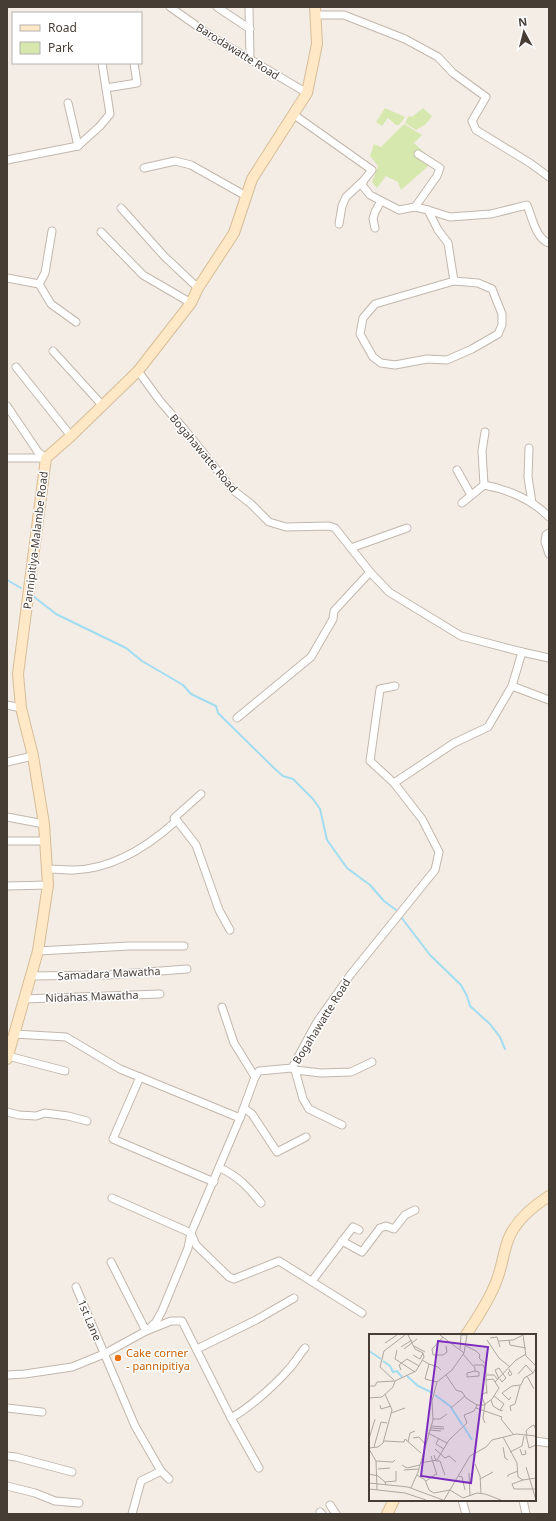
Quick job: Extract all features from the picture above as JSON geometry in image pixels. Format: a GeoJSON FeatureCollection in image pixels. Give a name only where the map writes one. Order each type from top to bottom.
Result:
{"type":"FeatureCollection","features":[{"type":"Feature","properties":{"kind":"street","name":"Barodawatte Road"},"geometry":{"type":"LineString","coordinates":[[170,7],[214,38],[307,93]]}},
{"type":"Feature","properties":{"kind":"street"},"geometry":{"type":"LineString","coordinates":[[217,7],[250,29]]}},
{"type":"Feature","properties":{"kind":"street"},"geometry":{"type":"LineString","coordinates":[[249,7],[250,59]]}},
{"type":"Feature","properties":{"kind":"street"},"geometry":{"type":"LineString","coordinates":[[315,11],[344,15],[405,39],[438,57],[453,73],[486,97],[472,121],[476,130],[530,163],[549,177]]}},
{"type":"Feature","properties":{"kind":"street","name":"Pannipitiya-Malambe Road"},"geometry":{"type":"LineString","coordinates":[[8,1057],[38,951],[48,885],[44,824],[33,756],[21,708],[18,674],[46,458],[71,436],[138,370],[191,303],[198,288],[234,233],[252,179],[307,93],[318,44],[315,11]]}},
{"type":"Feature","properties":{"kind":"street"},"geometry":{"type":"LineString","coordinates":[[7,160],[78,146],[100,126],[110,114],[102,64]]}},
{"type":"Feature","properties":{"kind":"street"},"geometry":{"type":"LineString","coordinates":[[106,88],[137,82],[134,64]]}},
{"type":"Feature","properties":{"kind":"street"},"geometry":{"type":"LineString","coordinates":[[68,103],[78,146]]}},
{"type":"Feature","properties":{"kind":"street"},"geometry":{"type":"LineString","coordinates":[[293,114],[372,170],[346,197],[342,206],[339,224]]}},
{"type":"Feature","properties":{"kind":"street"},"geometry":{"type":"LineString","coordinates":[[415,207],[437,176],[440,168],[418,154]]}},
{"type":"Feature","properties":{"kind":"street"},"geometry":{"type":"LineString","coordinates":[[144,168],[175,161],[191,165],[246,196]]}},
{"type":"Feature","properties":{"kind":"street"},"geometry":{"type":"LineString","coordinates":[[364,180],[362,185],[370,195],[399,210],[415,207],[450,216],[491,214],[527,205],[539,235],[549,243]]}},
{"type":"Feature","properties":{"kind":"street"},"geometry":{"type":"LineString","coordinates":[[375,228],[373,219],[381,201]]}},
{"type":"Feature","properties":{"kind":"street"},"geometry":{"type":"LineString","coordinates":[[121,208],[164,256],[198,288]]}},
{"type":"Feature","properties":{"kind":"street"},"geometry":{"type":"LineString","coordinates":[[428,210],[438,230],[448,243],[454,281]]}},
{"type":"Feature","properties":{"kind":"street"},"geometry":{"type":"LineString","coordinates":[[39,284],[45,273],[52,231]]}},
{"type":"Feature","properties":{"kind":"street"},"geometry":{"type":"LineString","coordinates":[[101,232],[143,275],[191,303]]}},
{"type":"Feature","properties":{"kind":"street"},"geometry":{"type":"LineString","coordinates":[[7,278],[39,284],[51,304],[76,322]]}},
{"type":"Feature","properties":{"kind":"street"},"geometry":{"type":"LineString","coordinates":[[454,281],[478,283],[492,289],[502,314],[502,325],[498,334],[472,349],[447,360],[427,359],[395,365],[381,363],[373,356],[360,334],[363,318],[375,304],[454,281]]}},
{"type":"Feature","properties":{"kind":"street"},"geometry":{"type":"LineString","coordinates":[[53,351],[102,405]]}},
{"type":"Feature","properties":{"kind":"street"},"geometry":{"type":"LineString","coordinates":[[16,367],[71,436]]}},
{"type":"Feature","properties":{"kind":"street","name":"Bogahawatte Road"},"geometry":{"type":"LineString","coordinates":[[138,370],[160,401],[186,430],[233,490],[251,504],[269,522],[286,527],[329,526],[335,528],[370,572],[389,592],[461,636],[549,658]]}},
{"type":"Feature","properties":{"kind":"street"},"geometry":{"type":"LineString","coordinates":[[7,406],[38,452],[46,458]]}},
{"type":"Feature","properties":{"kind":"street"},"geometry":{"type":"LineString","coordinates":[[484,485],[482,451],[485,432]]}},
{"type":"Feature","properties":{"kind":"street"},"geometry":{"type":"LineString","coordinates":[[529,448],[528,477],[532,503]]}},
{"type":"Feature","properties":{"kind":"street"},"geometry":{"type":"LineString","coordinates":[[7,458],[46,458]]}},
{"type":"Feature","properties":{"kind":"street"},"geometry":{"type":"LineString","coordinates":[[457,470],[471,496]]}},
{"type":"Feature","properties":{"kind":"street"},"geometry":{"type":"LineString","coordinates":[[462,503],[484,485],[498,487],[532,503],[549,517]]}},
{"type":"Feature","properties":{"kind":"street"},"geometry":{"type":"LineString","coordinates":[[351,548],[407,528]]}},
{"type":"Feature","properties":{"kind":"street"},"geometry":{"type":"LineString","coordinates":[[549,533],[546,535],[545,542],[549,554]]}},
{"type":"Feature","properties":{"kind":"street"},"geometry":{"type":"LineString","coordinates":[[237,718],[311,657],[333,619],[334,611],[370,572]]}},
{"type":"Feature","properties":{"kind":"street"},"geometry":{"type":"LineString","coordinates":[[394,784],[454,743],[488,727],[512,686],[522,652]]}},
{"type":"Feature","properties":{"kind":"street","name":"Bogahawatte Road"},"geometry":{"type":"LineString","coordinates":[[255,1077],[259,1071],[293,1069],[317,1022],[350,974],[435,870],[439,852],[422,819],[394,784],[370,761],[380,689],[394,686]]}},
{"type":"Feature","properties":{"kind":"street"},"geometry":{"type":"LineString","coordinates":[[512,686],[549,700]]}},
{"type":"Feature","properties":{"kind":"street"},"geometry":{"type":"LineString","coordinates":[[7,706],[21,708]]}},
{"type":"Feature","properties":{"kind":"street"},"geometry":{"type":"LineString","coordinates":[[7,762],[33,756]]}},
{"type":"Feature","properties":{"kind":"street"},"geometry":{"type":"LineString","coordinates":[[174,818],[201,794]]}},
{"type":"Feature","properties":{"kind":"street"},"geometry":{"type":"LineString","coordinates":[[7,817],[44,824]]}},
{"type":"Feature","properties":{"kind":"street"},"geometry":{"type":"LineString","coordinates":[[46,869],[75,870],[89,868],[129,856],[167,830],[176,822],[174,818]]}},
{"type":"Feature","properties":{"kind":"street"},"geometry":{"type":"LineString","coordinates":[[174,818],[196,845],[220,910],[230,930]]}},
{"type":"Feature","properties":{"kind":"street"},"geometry":{"type":"LineString","coordinates":[[7,841],[46,841]]}},
{"type":"Feature","properties":{"kind":"street"},"geometry":{"type":"LineString","coordinates":[[7,886],[48,885]]}},
{"type":"Feature","properties":{"kind":"street"},"geometry":{"type":"LineString","coordinates":[[38,951],[129,946],[184,946]]}},
{"type":"Feature","properties":{"kind":"street","name":"Samadara Mawatha"},"geometry":{"type":"LineString","coordinates":[[30,976],[108,975],[187,969]]}},
{"type":"Feature","properties":{"kind":"street","name":"Nidahas Mawatha"},"geometry":{"type":"LineString","coordinates":[[24,998],[160,994]]}},
{"type":"Feature","properties":{"kind":"street"},"geometry":{"type":"LineString","coordinates":[[146,1331],[156,1322],[162,1311],[188,1248],[191,1233],[220,1168],[255,1077],[234,1043],[222,1007]]}},
{"type":"Feature","properties":{"kind":"street"},"geometry":{"type":"LineString","coordinates":[[14,1034],[66,1037],[120,1069],[240,1118]]}},
{"type":"Feature","properties":{"kind":"street"},"geometry":{"type":"LineString","coordinates":[[8,1057],[65,1071]]}},
{"type":"Feature","properties":{"kind":"street"},"geometry":{"type":"LineString","coordinates":[[342,1125],[309,1108],[303,1099],[293,1069],[322,1073],[351,1072],[372,1062]]}},
{"type":"Feature","properties":{"kind":"street"},"geometry":{"type":"LineString","coordinates":[[140,1077],[113,1138],[214,1182]]}},
{"type":"Feature","properties":{"kind":"street"},"geometry":{"type":"LineString","coordinates":[[244,1108],[252,1114],[277,1152],[306,1137]]}},
{"type":"Feature","properties":{"kind":"street"},"geometry":{"type":"LineString","coordinates":[[7,1112],[19,1115],[36,1116],[45,1114],[68,1116],[86,1121]]}},
{"type":"Feature","properties":{"kind":"street"},"geometry":{"type":"LineString","coordinates":[[220,1168],[231,1173],[244,1183],[262,1203]]}},
{"type":"Feature","properties":{"kind":"street"},"geometry":{"type":"LineString","coordinates":[[467,1334],[497,1282],[508,1240],[514,1228],[526,1214],[549,1196]]}},
{"type":"Feature","properties":{"kind":"street"},"geometry":{"type":"LineString","coordinates":[[112,1198],[191,1233],[196,1245],[229,1277],[234,1279],[279,1261],[362,1313]]}},
{"type":"Feature","properties":{"kind":"street"},"geometry":{"type":"LineString","coordinates":[[342,1241],[362,1252],[380,1228],[386,1226],[394,1229],[405,1215],[415,1210]]}},
{"type":"Feature","properties":{"kind":"street"},"geometry":{"type":"LineString","coordinates":[[312,1281],[353,1227],[359,1230]]}},
{"type":"Feature","properties":{"kind":"street"},"geometry":{"type":"LineString","coordinates":[[111,1262],[146,1331]]}},
{"type":"Feature","properties":{"kind":"street","name":"1st Lane"},"geometry":{"type":"LineString","coordinates":[[76,1287],[135,1426],[162,1471],[169,1479]]}},
{"type":"Feature","properties":{"kind":"street"},"geometry":{"type":"LineString","coordinates":[[197,1349],[256,1320],[294,1298]]}},
{"type":"Feature","properties":{"kind":"street"},"geometry":{"type":"LineString","coordinates":[[7,1375],[25,1374],[72,1367],[104,1354],[146,1331],[171,1321],[182,1321],[231,1418],[259,1468]]}},
{"type":"Feature","properties":{"kind":"street"},"geometry":{"type":"LineString","coordinates":[[231,1418],[239,1413],[289,1370],[304,1348]]}},
{"type":"Feature","properties":{"kind":"street"},"geometry":{"type":"LineString","coordinates":[[7,1408],[42,1412]]}},
{"type":"Feature","properties":{"kind":"street"},"geometry":{"type":"LineString","coordinates":[[536,1441],[549,1443]]}},
{"type":"Feature","properties":{"kind":"street"},"geometry":{"type":"LineString","coordinates":[[7,1456],[72,1472]]}},
{"type":"Feature","properties":{"kind":"street"},"geometry":{"type":"LineString","coordinates":[[132,1514],[141,1481],[162,1471]]}},
{"type":"Feature","properties":{"kind":"street"},"geometry":{"type":"LineString","coordinates":[[7,1486],[35,1493],[55,1501],[79,1503]]}},
{"type":"Feature","properties":{"kind":"street"},"geometry":{"type":"LineString","coordinates":[[387,1514],[394,1501]]}},
{"type":"Feature","properties":{"kind":"street"},"geometry":{"type":"LineString","coordinates":[[462,1501],[466,1514]]}},
{"type":"Feature","properties":{"kind":"street"},"geometry":{"type":"LineString","coordinates":[[524,1501],[526,1514]]}},
{"type":"Feature","properties":{"kind":"street"},"geometry":{"type":"LineString","coordinates":[[330,1505],[336,1514]]}},
{"type":"Feature","properties":{"kind":"green space"},"geometry":{"type":"Polygon","coordinates":[[[385,108],[405,117],[399,125],[396,125],[388,118],[382,126],[376,122],[385,108]]]}},
{"type":"Feature","properties":{"kind":"green space"},"geometry":{"type":"Polygon","coordinates":[[[423,108],[432,116],[426,124],[416,130],[405,123],[409,116],[412,117],[423,108]]]}},
{"type":"Feature","properties":{"kind":"green space"},"geometry":{"type":"Polygon","coordinates":[[[404,124],[422,135],[414,143],[434,161],[401,190],[398,182],[386,176],[377,188],[372,182],[378,166],[370,156],[374,144],[381,147],[404,124]]]}},
{"type":"Feature","properties":{"kind":"waterway"},"geometry":{"type":"LineString","coordinates":[[7,580],[21,588]]}},
{"type":"Feature","properties":{"kind":"waterway"},"geometry":{"type":"LineString","coordinates":[[33,596],[56,614],[126,648],[142,661],[183,685],[191,694],[216,706],[218,713],[275,769],[283,776],[293,779],[313,799],[320,809],[327,840],[347,868],[370,885],[384,901],[396,910]]}},
{"type":"Feature","properties":{"kind":"waterway"},"geometry":{"type":"LineString","coordinates":[[401,917],[430,955],[461,985],[470,1006],[490,1024],[500,1037],[505,1049]]}},
{"type":"Feature","properties":{"kind":"place","name":"Cake corner - pannipitiya"},"geometry":{"type":"Point","coordinates":[118,1358]}}]}
